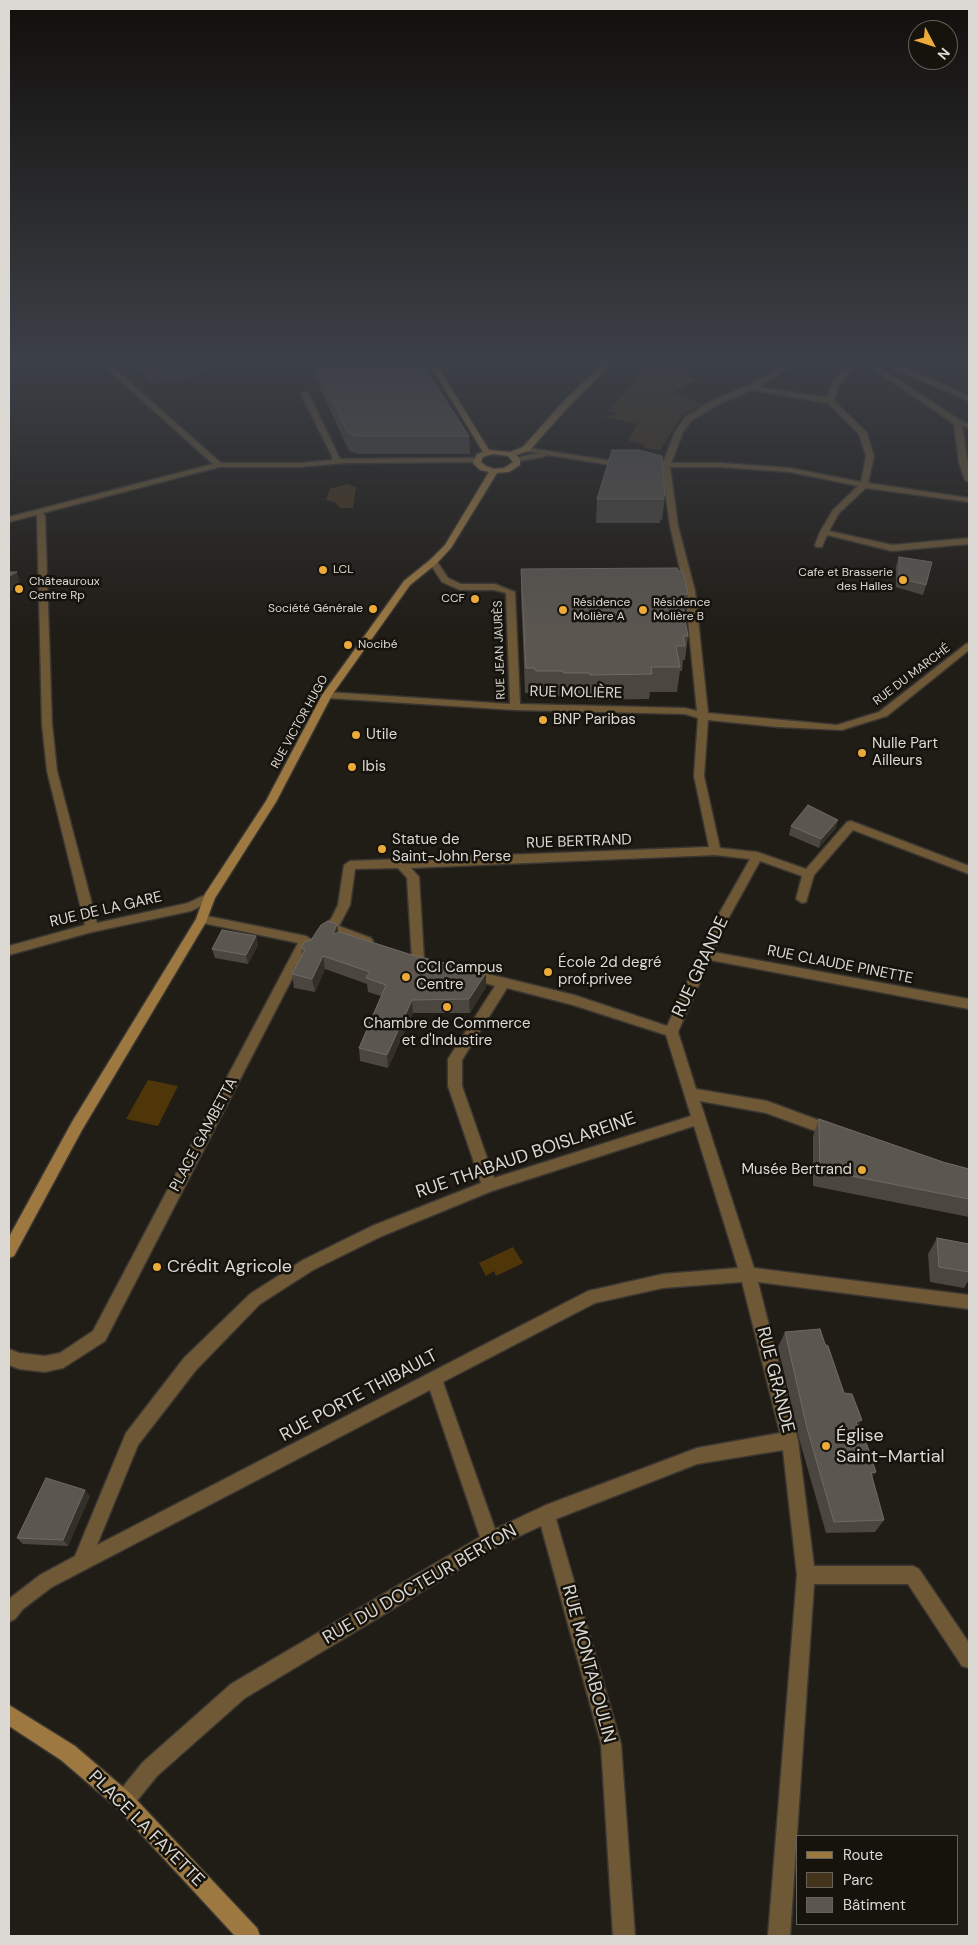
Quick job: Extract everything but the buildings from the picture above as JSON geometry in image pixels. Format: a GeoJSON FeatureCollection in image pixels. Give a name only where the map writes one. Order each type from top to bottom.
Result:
{"type":"FeatureCollection","features":[{"type":"Feature","properties":{"kind":"main road"},"geometry":{"type":"LineString","coordinates":[[483,455],[476,460],[477,463],[483,468],[494,471],[511,468],[517,463],[517,460],[511,455]]}},
{"type":"Feature","properties":{"kind":"main road","name":"RUE VICTOR HUGO"},"geometry":{"type":"LineString","coordinates":[[209,897],[271,802],[327,695],[407,583],[433,562],[448,546],[494,471]]}},
{"type":"Feature","properties":{"kind":"main road"},"geometry":{"type":"LineString","coordinates":[[9,1251],[77,1126],[202,919],[209,897]]}},
{"type":"Feature","properties":{"kind":"main road","name":"PLACE LA FAYETTE"},"geometry":{"type":"LineString","coordinates":[[9,1715],[68,1753],[124,1801],[249,1936]]}},
{"type":"Feature","properties":{"kind":"street"},"geometry":{"type":"LineString","coordinates":[[207,455],[219,465]]}},
{"type":"Feature","properties":{"kind":"street"},"geometry":{"type":"LineString","coordinates":[[335,455],[336,462]]}},
{"type":"Feature","properties":{"kind":"street"},"geometry":{"type":"LineString","coordinates":[[517,460],[532,456],[556,455],[632,466]]}},
{"type":"Feature","properties":{"kind":"street"},"geometry":{"type":"LineString","coordinates":[[670,455],[666,465],[674,526],[690,591],[703,716],[699,776],[715,851]]}},
{"type":"Feature","properties":{"kind":"street"},"geometry":{"type":"LineString","coordinates":[[819,545],[824,532],[836,512],[864,485],[870,455]]}},
{"type":"Feature","properties":{"kind":"street"},"geometry":{"type":"LineString","coordinates":[[962,455],[969,480]]}},
{"type":"Feature","properties":{"kind":"street"},"geometry":{"type":"LineString","coordinates":[[9,519],[219,465],[300,465],[336,462],[476,460]]}},
{"type":"Feature","properties":{"kind":"street"},"geometry":{"type":"LineString","coordinates":[[649,465],[721,465],[790,470],[864,485],[969,500]]}},
{"type":"Feature","properties":{"kind":"street"},"geometry":{"type":"LineString","coordinates":[[39,512],[41,516],[46,724],[52,771],[92,928]]}},
{"type":"Feature","properties":{"kind":"street"},"geometry":{"type":"LineString","coordinates":[[824,532],[892,548],[969,541]]}},
{"type":"Feature","properties":{"kind":"street","name":"RUE JEAN JAURÈS"},"geometry":{"type":"LineString","coordinates":[[433,562],[445,580],[460,587],[495,587],[510,592],[515,707]]}},
{"type":"Feature","properties":{"kind":"street","name":"RUE DU MARCHÉ"},"geometry":{"type":"LineString","coordinates":[[824,726],[838,728],[883,714],[969,646]]}},
{"type":"Feature","properties":{"kind":"street","name":"RUE MOLIÈRE"},"geometry":{"type":"LineString","coordinates":[[327,695],[515,707],[685,711],[703,716],[777,724],[824,726]]}},
{"type":"Feature","properties":{"kind":"street"},"geometry":{"type":"LineString","coordinates":[[802,899],[808,874],[851,825],[969,870]]}},
{"type":"Feature","properties":{"kind":"street","name":"RUE BERTRAND"},"geometry":{"type":"LineString","coordinates":[[344,905],[350,865],[715,851],[757,856],[808,874]]}},
{"type":"Feature","properties":{"kind":"street","name":"RUE GRANDE"},"geometry":{"type":"LineString","coordinates":[[757,856],[722,919],[671,1032],[748,1274],[790,1440],[806,1575],[780,1936]]}},
{"type":"Feature","properties":{"kind":"street"},"geometry":{"type":"LineString","coordinates":[[401,864],[412,877],[418,959]]}},
{"type":"Feature","properties":{"kind":"street","name":"RUE DE LA GARE"},"geometry":{"type":"LineString","coordinates":[[9,950],[92,928],[191,907],[209,897]]}},
{"type":"Feature","properties":{"kind":"street"},"geometry":{"type":"LineString","coordinates":[[202,919],[306,940],[330,928],[336,922],[344,905]]}},
{"type":"Feature","properties":{"kind":"street"},"geometry":{"type":"LineString","coordinates":[[344,905],[345,925],[354,936]]}},
{"type":"Feature","properties":{"kind":"street"},"geometry":{"type":"LineString","coordinates":[[330,928],[382,946]]}},
{"type":"Feature","properties":{"kind":"street","name":"PLACE GAMBETTA"},"geometry":{"type":"LineString","coordinates":[[9,1357],[19,1361],[46,1364],[63,1360],[99,1336],[306,940]]}},
{"type":"Feature","properties":{"kind":"street","name":"RUE CLAUDE PINETTE"},"geometry":{"type":"LineString","coordinates":[[706,955],[969,1004]]}},
{"type":"Feature","properties":{"kind":"street"},"geometry":{"type":"LineString","coordinates":[[456,970],[503,984],[574,1000],[671,1032]]}},
{"type":"Feature","properties":{"kind":"street"},"geometry":{"type":"LineString","coordinates":[[489,1186],[455,1086],[455,1059],[503,984]]}},
{"type":"Feature","properties":{"kind":"street"},"geometry":{"type":"LineString","coordinates":[[690,1094],[768,1107],[842,1135]]}},
{"type":"Feature","properties":{"kind":"street","name":"RUE THABAUD BOISLAREINE"},"geometry":{"type":"LineString","coordinates":[[81,1563],[132,1439],[190,1364],[255,1299],[308,1265],[377,1231],[489,1186],[699,1119]]}},
{"type":"Feature","properties":{"kind":"street","name":"RUE PORTE THIBAULT"},"geometry":{"type":"LineString","coordinates":[[9,1613],[17,1603],[46,1582],[81,1563],[594,1296],[664,1281],[748,1274],[969,1302]]}},
{"type":"Feature","properties":{"kind":"street"},"geometry":{"type":"LineString","coordinates":[[434,1379],[490,1541]]}},
{"type":"Feature","properties":{"kind":"street","name":"RUE DU DOCTEUR BERTON"},"geometry":{"type":"LineString","coordinates":[[124,1801],[150,1769],[238,1692],[490,1541],[546,1514],[697,1456],[790,1440]]}},
{"type":"Feature","properties":{"kind":"street","name":"RUE MONTABOULIN"},"geometry":{"type":"LineString","coordinates":[[546,1514],[611,1744],[624,1936]]}},
{"type":"Feature","properties":{"kind":"street"},"geometry":{"type":"LineString","coordinates":[[806,1575],[913,1575],[969,1659]]}},
{"type":"Feature","properties":{"kind":"green space"},"geometry":{"type":"Polygon","coordinates":[[[347,484],[356,487],[353,508],[340,508],[335,502],[326,500],[330,489],[347,484]]]}},
{"type":"Feature","properties":{"kind":"shaded area"},"geometry":{"type":"Polygon","coordinates":[[[148,1080],[178,1086],[158,1126],[126,1119],[148,1080]]]}},
{"type":"Feature","properties":{"kind":"shaded area"},"geometry":{"type":"Polygon","coordinates":[[[513,1247],[523,1263],[496,1276],[494,1271],[486,1276],[479,1263],[513,1247]]]}},
{"type":"Feature","properties":{"kind":"place","name":"LCL"},"geometry":{"type":"Point","coordinates":[323,570]}},
{"type":"Feature","properties":{"kind":"place","name":"Cafe et Brasserie des Halles"},"geometry":{"type":"Point","coordinates":[903,580]}},
{"type":"Feature","properties":{"kind":"place","name":"Châteauroux Centre Rp"},"geometry":{"type":"Point","coordinates":[19,589]}},
{"type":"Feature","properties":{"kind":"place","name":"CCF"},"geometry":{"type":"Point","coordinates":[475,599]}},
{"type":"Feature","properties":{"kind":"place","name":"Société Générale"},"geometry":{"type":"Point","coordinates":[373,609]}},
{"type":"Feature","properties":{"kind":"place","name":"Résidence Molière A"},"geometry":{"type":"Point","coordinates":[563,610]}},
{"type":"Feature","properties":{"kind":"place","name":"Résidence Molière B"},"geometry":{"type":"Point","coordinates":[643,610]}},
{"type":"Feature","properties":{"kind":"place","name":"Nocibé"},"geometry":{"type":"Point","coordinates":[348,645]}},
{"type":"Feature","properties":{"kind":"place","name":"BNP Paribas"},"geometry":{"type":"Point","coordinates":[543,720]}},
{"type":"Feature","properties":{"kind":"place","name":"Utile"},"geometry":{"type":"Point","coordinates":[356,735]}},
{"type":"Feature","properties":{"kind":"place","name":"Nulle Part Ailleurs"},"geometry":{"type":"Point","coordinates":[862,753]}},
{"type":"Feature","properties":{"kind":"place","name":"Ibis"},"geometry":{"type":"Point","coordinates":[352,767]}},
{"type":"Feature","properties":{"kind":"place","name":"Statue de Saint-John Perse"},"geometry":{"type":"Point","coordinates":[382,849]}},
{"type":"Feature","properties":{"kind":"place","name":"École 2d degré prof.privee"},"geometry":{"type":"Point","coordinates":[548,972]}},
{"type":"Feature","properties":{"kind":"place","name":"CCI Campus Centre"},"geometry":{"type":"Point","coordinates":[406,977]}},
{"type":"Feature","properties":{"kind":"place","name":"Chambre de Commerce et d'Industire"},"geometry":{"type":"Point","coordinates":[447,1007]}},
{"type":"Feature","properties":{"kind":"place","name":"Musée Bertrand"},"geometry":{"type":"Point","coordinates":[862,1170]}},
{"type":"Feature","properties":{"kind":"place","name":"Crédit Agricole"},"geometry":{"type":"Point","coordinates":[157,1267]}},
{"type":"Feature","properties":{"kind":"place","name":"Église Saint-Martial"},"geometry":{"type":"Point","coordinates":[826,1446]}}]}
